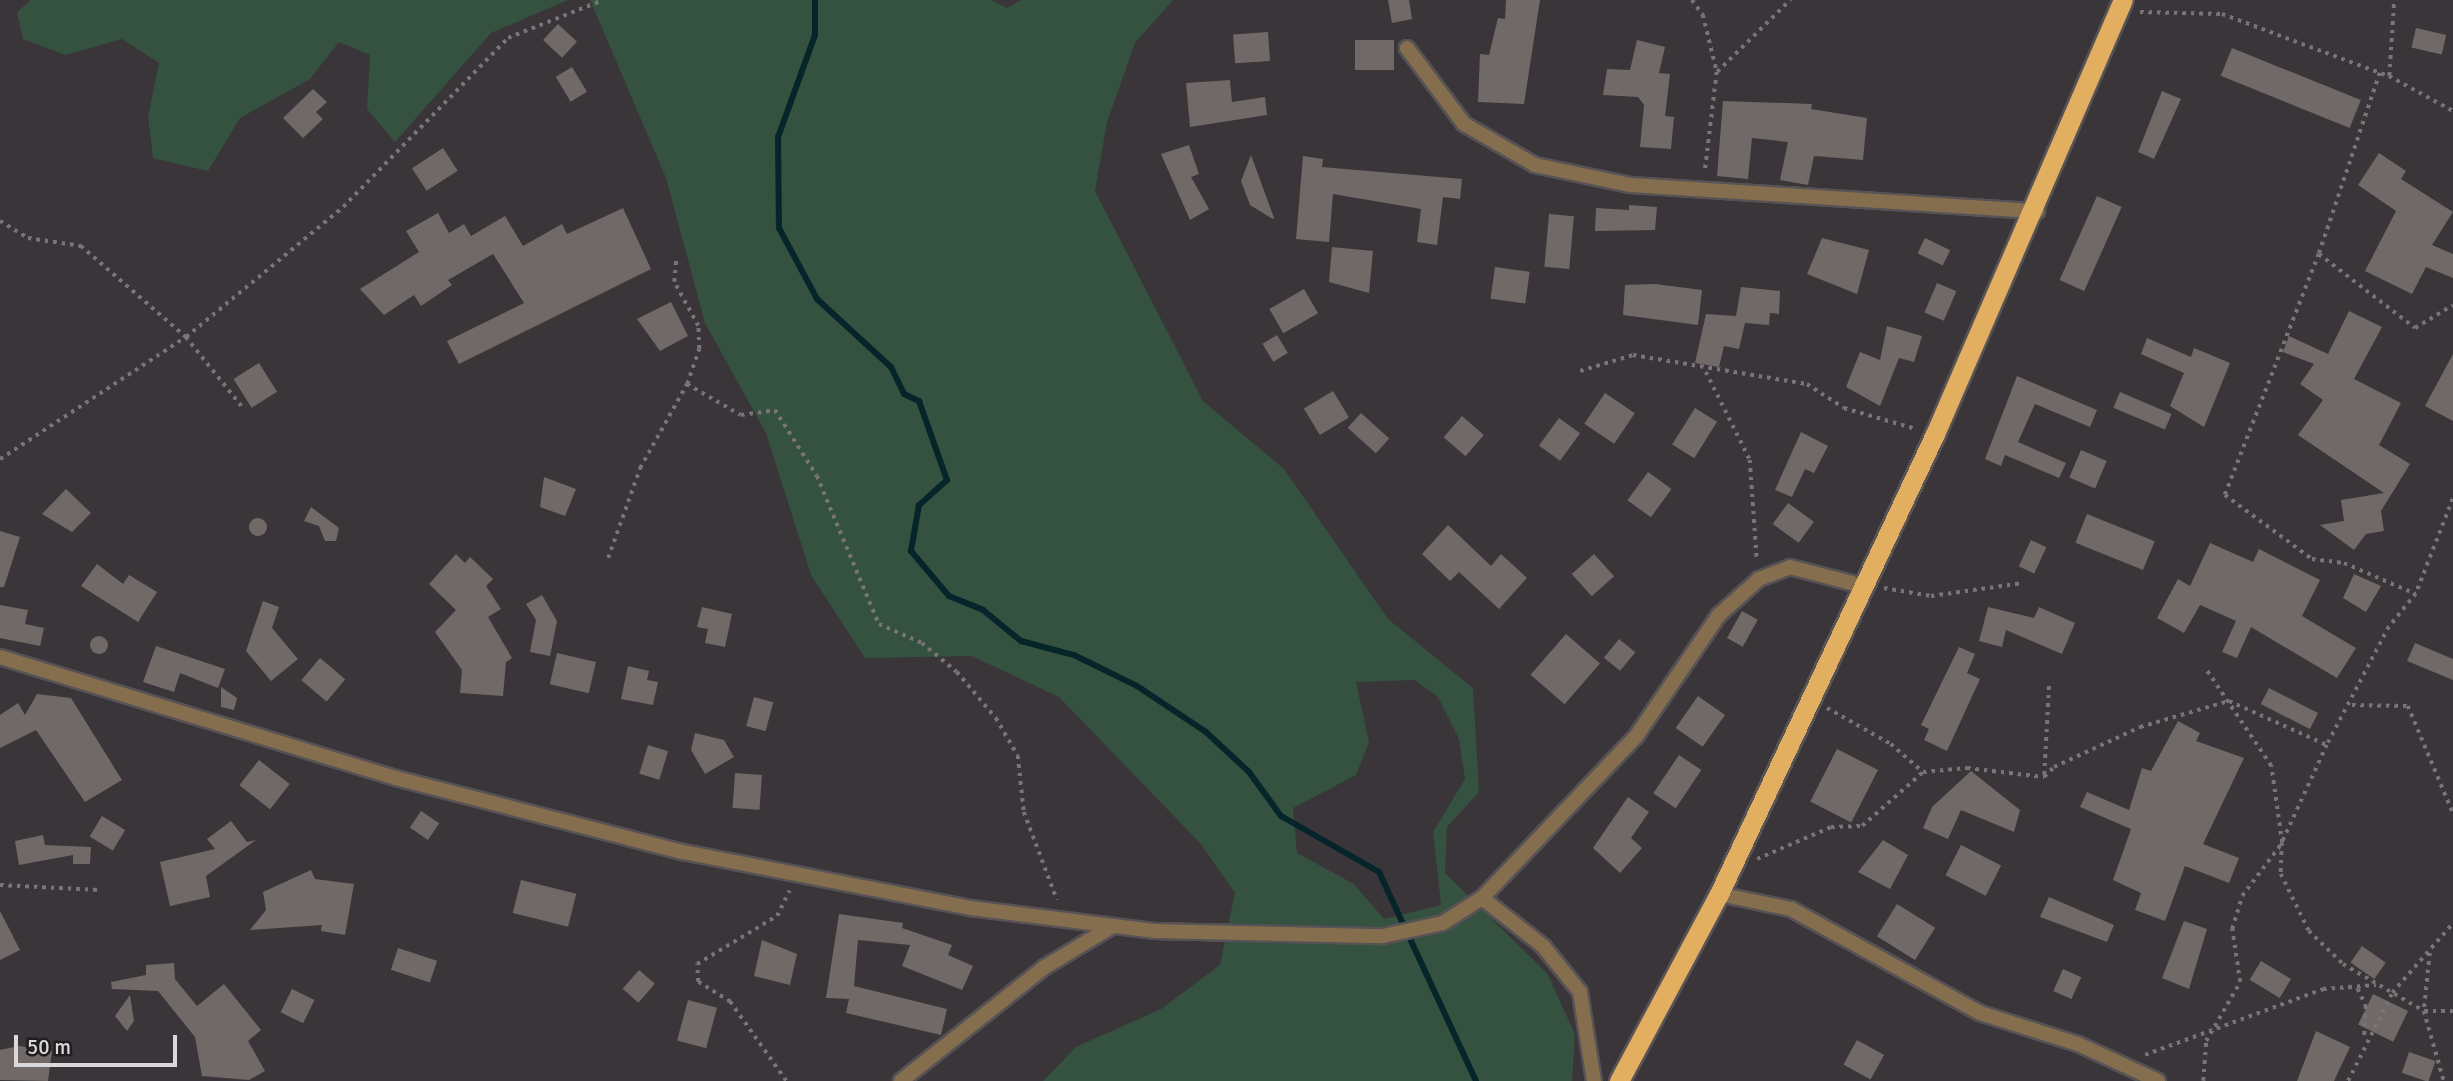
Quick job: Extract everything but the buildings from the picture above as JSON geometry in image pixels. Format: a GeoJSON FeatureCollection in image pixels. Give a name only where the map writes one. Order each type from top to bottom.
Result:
{"type":"FeatureCollection","features":[{"type":"Feature","properties":{"kind":"highway"},"geometry":{"type":"LineString","coordinates":[[1619,1081],[1719,894],[1806,697],[1935,434],[2037,211],[2122,7]]}},
{"type":"Feature","properties":{"kind":"street"},"geometry":{"type":"LineString","coordinates":[[1407,48],[1464,124],[1495,145],[1549,168],[1630,185],[2037,211]]}},
{"type":"Feature","properties":{"kind":"street"},"geometry":{"type":"LineString","coordinates":[[0,657],[396,778],[683,852],[797,874],[1113,926],[1383,936],[1443,923],[1482,898],[1637,735],[1719,615],[1759,579],[1790,567],[1859,585]]}},
{"type":"Feature","properties":{"kind":"street"},"geometry":{"type":"LineString","coordinates":[[1719,894],[1791,909],[1980,1013],[2120,1060],[2158,1081]]}},
{"type":"Feature","properties":{"kind":"street"},"geometry":{"type":"LineString","coordinates":[[1482,898],[1543,946],[1580,992],[1594,1081]]}},
{"type":"Feature","properties":{"kind":"street"},"geometry":{"type":"LineString","coordinates":[[901,1081],[1045,967],[1113,926]]}},
{"type":"Feature","properties":{"kind":"path"},"geometry":{"type":"LineString","coordinates":[[0,459],[186,337],[343,207],[508,38],[603,0]]}},
{"type":"Feature","properties":{"kind":"path"},"geometry":{"type":"LineString","coordinates":[[1692,0],[1703,15],[1717,72],[1703,191]]}},
{"type":"Feature","properties":{"kind":"path"},"geometry":{"type":"LineString","coordinates":[[1717,72],[1790,0]]}},
{"type":"Feature","properties":{"kind":"path"},"geometry":{"type":"LineString","coordinates":[[2389,76],[2394,0]]}},
{"type":"Feature","properties":{"kind":"path"},"geometry":{"type":"LineString","coordinates":[[2122,7],[2189,9],[2222,14],[2389,76],[2453,111]]}},
{"type":"Feature","properties":{"kind":"path"},"geometry":{"type":"LineString","coordinates":[[2380,73],[2319,254],[2225,495],[2312,559],[2344,563],[2416,594]]}},
{"type":"Feature","properties":{"kind":"path"},"geometry":{"type":"LineString","coordinates":[[0,221],[28,238],[81,246],[186,337],[243,408]]}},
{"type":"Feature","properties":{"kind":"path"},"geometry":{"type":"LineString","coordinates":[[2319,254],[2415,328],[2453,305]]}},
{"type":"Feature","properties":{"kind":"path"},"geometry":{"type":"LineString","coordinates":[[608,558],[640,468],[687,384],[699,349],[698,326],[674,282],[676,259]]}},
{"type":"Feature","properties":{"kind":"path"},"geometry":{"type":"LineString","coordinates":[[1580,371],[1633,355],[1705,372],[1808,384],[1844,408],[1935,434]]}},
{"type":"Feature","properties":{"kind":"path"},"geometry":{"type":"LineString","coordinates":[[1705,372],[1751,460],[1759,579]]}},
{"type":"Feature","properties":{"kind":"path"},"geometry":{"type":"LineString","coordinates":[[687,384],[741,415],[775,410],[817,476],[879,624],[922,643],[957,672],[996,718],[1018,756],[1024,812],[1047,859],[1062,919]]}},
{"type":"Feature","properties":{"kind":"path"},"geometry":{"type":"LineString","coordinates":[[2203,1081],[2202,1061],[2214,1030],[2240,982],[2232,929],[2242,896],[2283,843],[2327,745],[2351,705],[2389,627],[2416,594],[2453,499]]}},
{"type":"Feature","properties":{"kind":"path"},"geometry":{"type":"LineString","coordinates":[[1859,585],[1931,596],[2024,583]]}},
{"type":"Feature","properties":{"kind":"path"},"geometry":{"type":"LineString","coordinates":[[2205,668],[2271,766],[2283,843],[2281,874],[2309,931],[2343,964],[2424,1011],[2453,1011]]}},
{"type":"Feature","properties":{"kind":"path"},"geometry":{"type":"LineString","coordinates":[[2044,777],[2049,684]]}},
{"type":"Feature","properties":{"kind":"path"},"geometry":{"type":"LineString","coordinates":[[1806,697],[1891,744],[1923,772]]}},
{"type":"Feature","properties":{"kind":"path"},"geometry":{"type":"LineString","coordinates":[[2044,777],[2054,767],[2140,727],[2229,701],[2327,745]]}},
{"type":"Feature","properties":{"kind":"path"},"geometry":{"type":"LineString","coordinates":[[2351,705],[2408,706],[2453,813]]}},
{"type":"Feature","properties":{"kind":"path"},"geometry":{"type":"LineString","coordinates":[[1747,869],[1753,861],[1831,827],[1862,826],[1923,772],[1967,768],[2044,777]]}},
{"type":"Feature","properties":{"kind":"path"},"geometry":{"type":"LineString","coordinates":[[786,1081],[730,1002],[698,982],[697,964],[777,916],[797,874]]}},
{"type":"Feature","properties":{"kind":"path"},"geometry":{"type":"LineString","coordinates":[[0,885],[99,890]]}},
{"type":"Feature","properties":{"kind":"path"},"geometry":{"type":"LineString","coordinates":[[2348,1081],[2364,1042],[2392,993],[2430,953],[2453,923]]}},
{"type":"Feature","properties":{"kind":"path"},"geometry":{"type":"LineString","coordinates":[[2430,953],[2424,1011],[2444,1081]]}},
{"type":"Feature","properties":{"kind":"path"},"geometry":{"type":"LineString","coordinates":[[2120,1060],[2166,1052],[2214,1030],[2342,986],[2380,986]]}},
{"type":"Feature","properties":{"kind":"path"},"geometry":{"type":"LineString","coordinates":[[2342,986],[2358,989],[2366,1006],[2364,1042]]}},
{"type":"Feature","properties":{"kind":"green space"},"geometry":{"type":"Polygon","coordinates":[[[31,0],[568,0],[491,33],[395,142],[367,109],[370,55],[339,42],[310,79],[240,118],[208,171],[153,158],[148,117],[159,63],[122,39],[65,55],[23,39],[17,12],[31,0]]]}},
{"type":"Feature","properties":{"kind":"green space"},"geometry":{"type":"Polygon","coordinates":[[[590,0],[991,0],[1007,8],[1021,0],[1173,0],[1135,43],[1107,122],[1095,191],[1203,401],[1284,469],[1388,619],[1473,688],[1479,792],[1447,827],[1445,873],[1547,973],[1575,1034],[1572,1081],[1043,1081],[1076,1047],[1161,1009],[1220,965],[1235,893],[1200,843],[1059,697],[972,656],[865,658],[811,575],[766,433],[705,323],[666,178],[590,0]],[[1415,680],[1356,682],[1369,742],[1356,775],[1293,808],[1297,853],[1354,884],[1384,919],[1441,905],[1433,832],[1465,779],[1459,739],[1438,697],[1415,680]]]}},
{"type":"Feature","properties":{"kind":"waterway"},"geometry":{"type":"LineString","coordinates":[[815,0],[815,35],[778,137],[779,228],[817,299],[891,367],[904,394],[919,401],[947,480],[919,505],[911,551],[949,596],[983,610],[1021,641],[1074,655],[1137,686],[1206,732],[1249,772],[1281,816],[1379,872],[1476,1081]]}}]}
